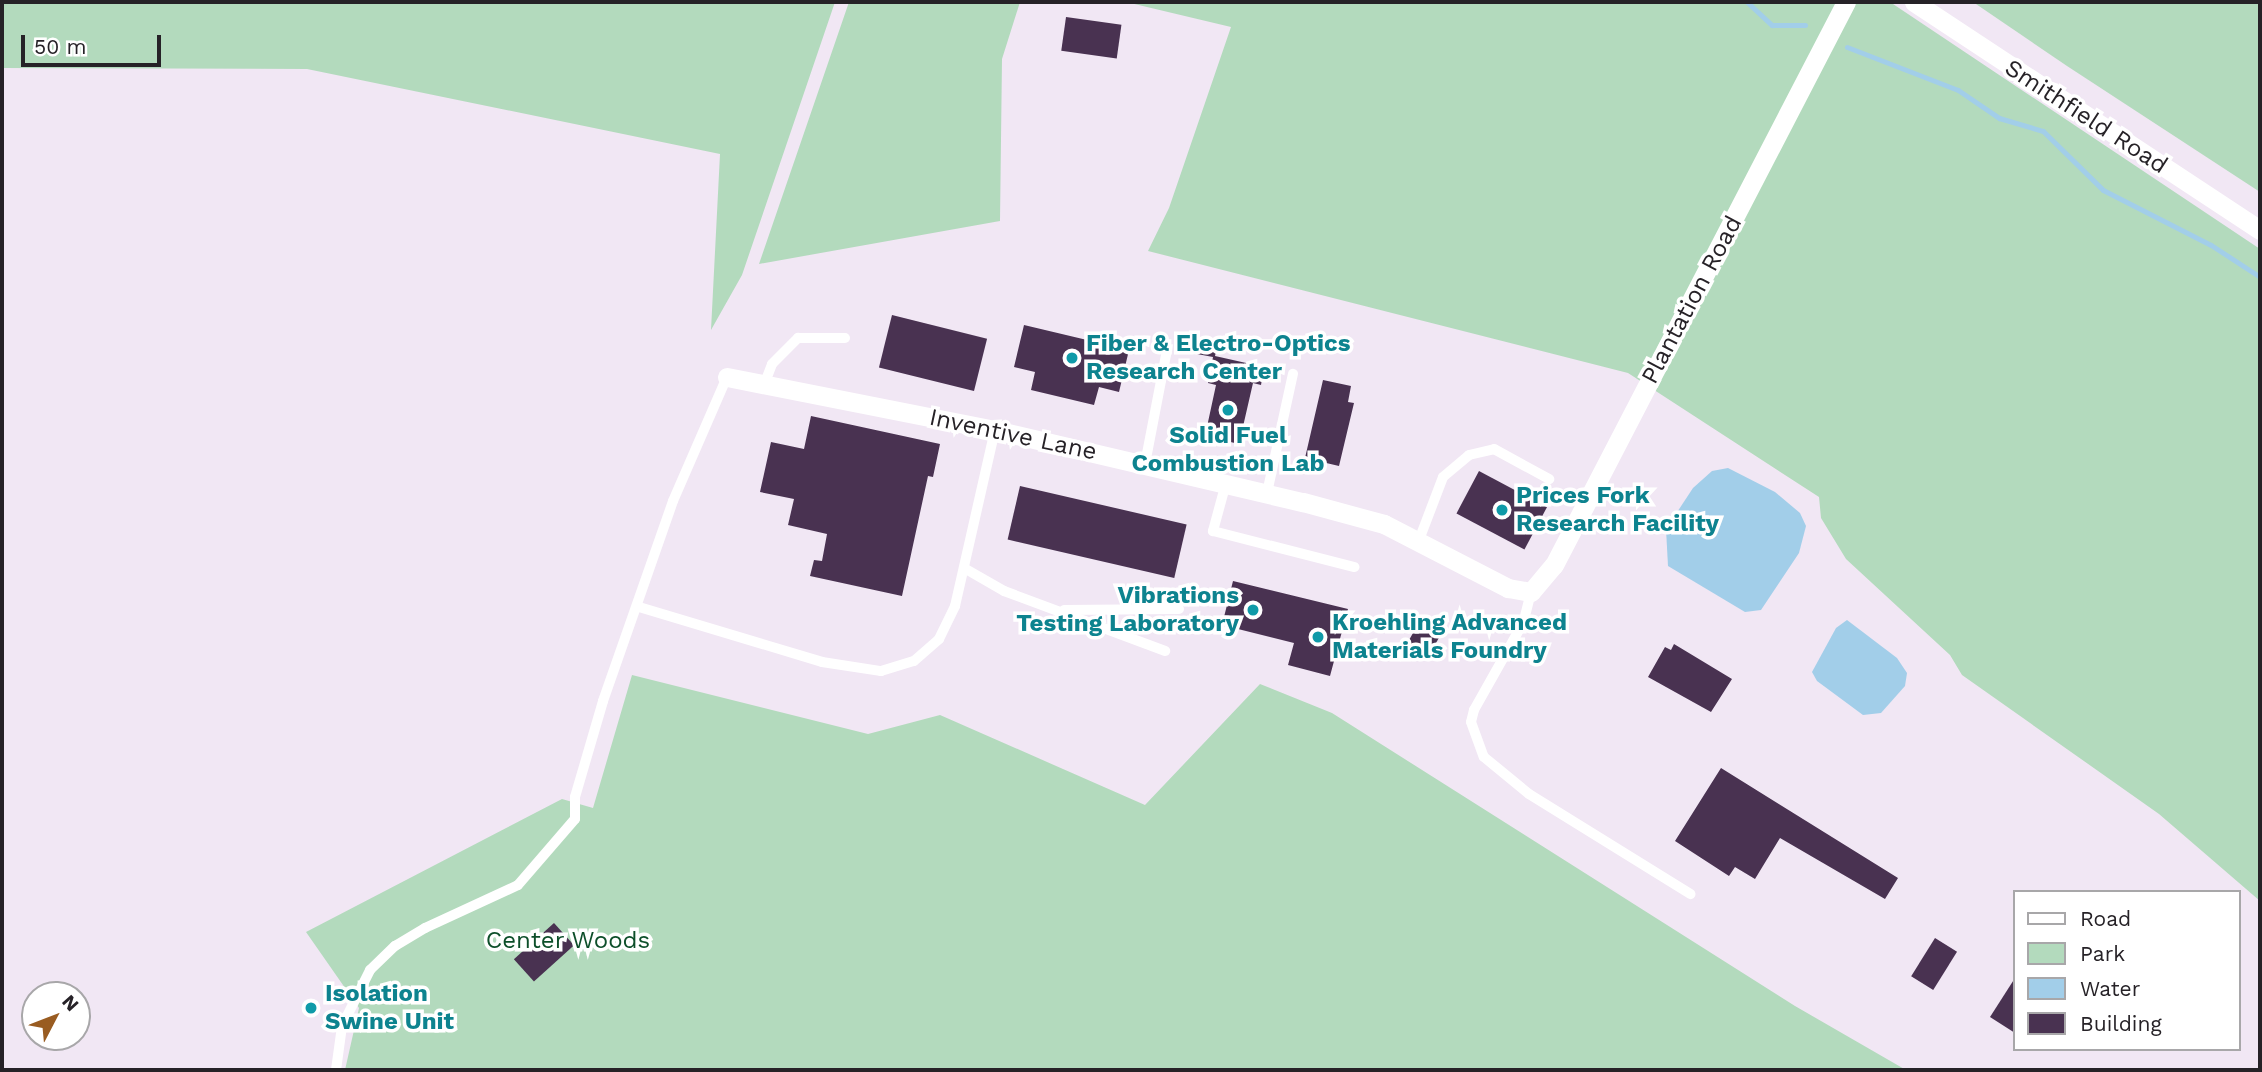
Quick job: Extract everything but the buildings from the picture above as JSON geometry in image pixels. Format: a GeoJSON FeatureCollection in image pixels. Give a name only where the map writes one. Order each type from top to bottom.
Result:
{"type":"FeatureCollection","features":[{"type":"Feature","properties":{"kind":"street","name":"Plantation Road"},"geometry":{"type":"LineString","coordinates":[[1531,592],[1543,583],[1560,553],[1846,2]]}},
{"type":"Feature","properties":{"kind":"street","name":"Smithfield Road"},"geometry":{"type":"LineString","coordinates":[[1914,2],[2260,230]]}},
{"type":"Feature","properties":{"kind":"street","name":"Inventive Lane"},"geometry":{"type":"LineString","coordinates":[[727,377],[995,430],[1226,483],[1384,524],[1508,588],[1531,592]]}},
{"type":"Feature","properties":{"kind":"lane"},"geometry":{"type":"LineString","coordinates":[[764,385],[772,364],[798,338],[845,338]]}},
{"type":"Feature","properties":{"kind":"lane"},"geometry":{"type":"LineString","coordinates":[[1144,464],[1167,350]]}},
{"type":"Feature","properties":{"kind":"lane"},"geometry":{"type":"LineString","coordinates":[[1267,493],[1293,374]]}},
{"type":"Feature","properties":{"kind":"lane"},"geometry":{"type":"LineString","coordinates":[[336,1070],[342,1026],[370,970],[395,946],[425,928],[518,886],[575,819],[575,797],[584,765],[673,501],[727,377]]}},
{"type":"Feature","properties":{"kind":"lane"},"geometry":{"type":"LineString","coordinates":[[639,607],[822,663],[881,671],[914,661],[939,639],[955,607],[995,430]]}},
{"type":"Feature","properties":{"kind":"lane"},"geometry":{"type":"LineString","coordinates":[[1419,540],[1443,477],[1469,454],[1494,449],[1549,479]]}},
{"type":"Feature","properties":{"kind":"lane"},"geometry":{"type":"LineString","coordinates":[[1226,483],[1213,531],[1354,568]]}},
{"type":"Feature","properties":{"kind":"lane"},"geometry":{"type":"LineString","coordinates":[[964,568],[1004,591],[1165,650]]}},
{"type":"Feature","properties":{"kind":"lane"},"geometry":{"type":"LineString","coordinates":[[1531,592],[1523,623],[1474,710],[1471,722],[1484,757],[1529,794],[1690,894]]}},
{"type":"Feature","properties":{"kind":"lane"},"geometry":{"type":"LineString","coordinates":[[1056,610],[1179,609]]}},
{"type":"Feature","properties":{"kind":"green space"},"geometry":{"type":"Polygon","coordinates":[[[2,2],[835,2],[742,275],[711,330],[720,154],[307,69],[2,68],[2,2]]]}},
{"type":"Feature","properties":{"kind":"green space"},"geometry":{"type":"Polygon","coordinates":[[[849,2],[1020,2],[1002,59],[1000,221],[759,264],[849,2]]]}},
{"type":"Feature","properties":{"kind":"green space"},"geometry":{"type":"Polygon","coordinates":[[[1126,2],[1890,2],[2260,249],[2260,901],[2159,814],[1962,675],[1950,655],[1846,559],[1821,518],[1819,497],[1628,373],[1148,251],[1169,208],[1231,27],[1126,2]]]}},
{"type":"Feature","properties":{"kind":"green space"},"geometry":{"type":"Polygon","coordinates":[[[1973,2],[2260,2],[2260,192],[2067,66],[1973,2]]]}},
{"type":"Feature","properties":{"kind":"green space","name":"Center Woods"},"geometry":{"type":"Polygon","coordinates":[[[632,675],[868,734],[940,715],[1145,805],[1260,684],[1332,713],[1795,1006],[1906,1070],[345,1070],[359,1008],[306,932],[562,799],[593,808],[632,675]]]}},
{"type":"Feature","properties":{"kind":"water"},"geometry":{"type":"Polygon","coordinates":[[[1728,468],[1775,492],[1800,513],[1806,526],[1799,553],[1761,610],[1745,612],[1668,566],[1666,529],[1693,488],[1712,471],[1728,468]]]}},
{"type":"Feature","properties":{"kind":"water"},"geometry":{"type":"Polygon","coordinates":[[[1847,620],[1897,658],[1907,673],[1905,686],[1881,713],[1863,715],[1817,681],[1812,672],[1836,628],[1847,620]]]}},
{"type":"Feature","properties":{"kind":"waterway"},"geometry":{"type":"LineString","coordinates":[[1747,2],[1772,25],[1805,25]]}},
{"type":"Feature","properties":{"kind":"waterway"},"geometry":{"type":"LineString","coordinates":[[1847,47],[1958,90],[1999,118],[2043,131],[2103,190],[2211,245],[2260,277]]}},
{"type":"Feature","properties":{"kind":"place","name":"Fiber & Electro-Optics Research Center"},"geometry":{"type":"Point","coordinates":[1072,358]}},
{"type":"Feature","properties":{"kind":"place","name":"Solid Fuel Combustion Lab"},"geometry":{"type":"Point","coordinates":[1228,410]}},
{"type":"Feature","properties":{"kind":"place","name":"Prices Fork Research Facility"},"geometry":{"type":"Point","coordinates":[1502,510]}},
{"type":"Feature","properties":{"kind":"place","name":"Vibrations Testing Laboratory"},"geometry":{"type":"Point","coordinates":[1253,610]}},
{"type":"Feature","properties":{"kind":"place","name":"Kroehling Advanced Materials Foundry"},"geometry":{"type":"Point","coordinates":[1318,637]}},
{"type":"Feature","properties":{"kind":"place","name":"Isolation Swine Unit"},"geometry":{"type":"Point","coordinates":[311,1008]}}]}
